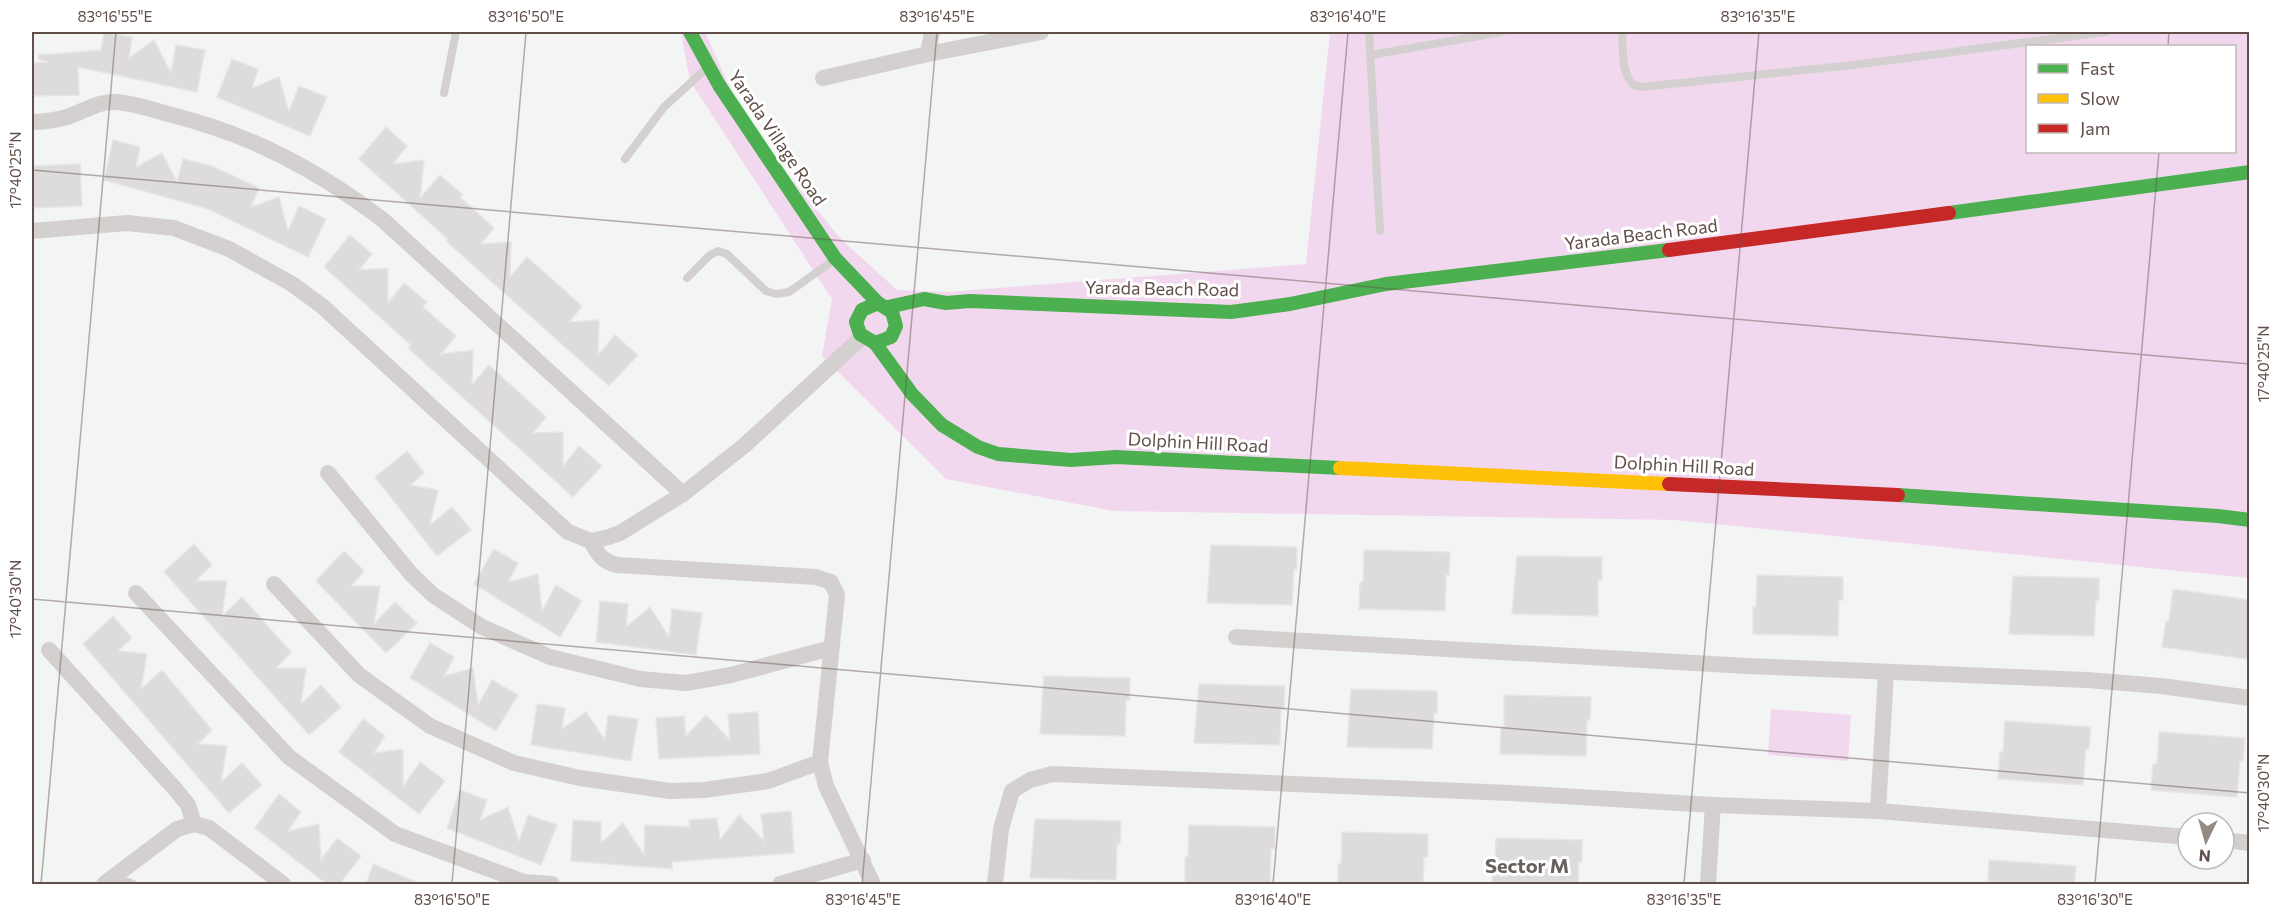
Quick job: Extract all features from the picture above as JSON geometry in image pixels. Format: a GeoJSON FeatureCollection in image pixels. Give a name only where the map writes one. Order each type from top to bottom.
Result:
{"type":"FeatureCollection","features":[{"type":"Feature","properties":{"kind":"street","name":"Yarada Village Road"},"geometry":{"type":"LineString","coordinates":[[690,32],[709,67],[837,261],[860,311]]}},
{"type":"Feature","properties":{"kind":"street"},"geometry":{"type":"LineString","coordinates":[[928,54],[932,32]]}},
{"type":"Feature","properties":{"kind":"street"},"geometry":{"type":"LineString","coordinates":[[823,78],[928,54],[1041,32]]}},
{"type":"Feature","properties":{"kind":"street"},"geometry":{"type":"LineString","coordinates":[[32,123],[67,117],[93,106],[114,102],[208,123],[260,144],[308,168],[345,191],[383,220],[683,494]]}},
{"type":"Feature","properties":{"kind":"street","name":"Yarada Beach Road"},"geometry":{"type":"LineString","coordinates":[[946,303],[970,301],[1231,312],[1290,304],[1386,284],[1712,245],[2250,172]]}},
{"type":"Feature","properties":{"kind":"street"},"geometry":{"type":"LineString","coordinates":[[32,231],[127,223],[155,224],[174,228],[229,249],[306,293],[567,532],[591,541],[620,533],[683,494],[745,445],[868,340],[898,332],[894,314],[883,305]]}},
{"type":"Feature","properties":{"kind":"street","name":"Yarada Village Road"},"geometry":{"type":"LineString","coordinates":[[837,261],[883,305]]}},
{"type":"Feature","properties":{"kind":"street"},"geometry":{"type":"LineString","coordinates":[[868,340],[856,324],[860,311],[868,304],[883,305],[924,299],[946,303]]}},
{"type":"Feature","properties":{"kind":"street"},"geometry":{"type":"LineString","coordinates":[[930,313],[946,303]]}},
{"type":"Feature","properties":{"kind":"street","name":"Dolphin Hill Road"},"geometry":{"type":"LineString","coordinates":[[868,340],[902,383],[945,428],[974,446],[1020,457],[1089,461],[1116,457],[1956,498],[2250,520]]}},
{"type":"Feature","properties":{"kind":"street","name":"Dolphin Hill Road"},"geometry":{"type":"LineString","coordinates":[[1009,441],[1089,447],[1116,457]]}},
{"type":"Feature","properties":{"kind":"street"},"geometry":{"type":"LineString","coordinates":[[328,473],[411,574],[433,595],[482,627],[550,657],[640,679],[686,683],[731,675],[831,648]]}},
{"type":"Feature","properties":{"kind":"street"},"geometry":{"type":"LineString","coordinates":[[591,541],[598,555],[606,562],[617,565],[816,577],[831,582],[837,595],[820,762],[826,786],[873,885]]}},
{"type":"Feature","properties":{"kind":"street"},"geometry":{"type":"LineString","coordinates":[[274,584],[359,675],[430,726],[514,763],[580,778],[670,791],[704,790],[768,781],[820,762]]}},
{"type":"Feature","properties":{"kind":"street"},"geometry":{"type":"LineString","coordinates":[[136,593],[289,757],[395,834],[524,882],[552,885]]}},
{"type":"Feature","properties":{"kind":"street"},"geometry":{"type":"LineString","coordinates":[[1236,637],[1886,672],[2087,680],[2161,686],[2250,698]]}},
{"type":"Feature","properties":{"kind":"street"},"geometry":{"type":"LineString","coordinates":[[49,650],[176,790],[188,805],[194,824]]}},
{"type":"Feature","properties":{"kind":"street"},"geometry":{"type":"LineString","coordinates":[[1878,811],[1886,672]]}},
{"type":"Feature","properties":{"kind":"street"},"geometry":{"type":"LineString","coordinates":[[995,885],[1001,829],[1012,791],[1030,780],[1052,774],[1499,792],[1713,806],[1878,811],[2176,836]]}},
{"type":"Feature","properties":{"kind":"street"},"geometry":{"type":"LineString","coordinates":[[1708,885],[1713,806]]}},
{"type":"Feature","properties":{"kind":"street"},"geometry":{"type":"LineString","coordinates":[[109,881],[177,829],[194,824],[209,828],[283,885]]}},
{"type":"Feature","properties":{"kind":"street"},"geometry":{"type":"LineString","coordinates":[[780,885],[863,860]]}},
{"type":"Feature","properties":{"kind":"lane"},"geometry":{"type":"LineString","coordinates":[[444,93],[456,32]]}},
{"type":"Feature","properties":{"kind":"lane"},"geometry":{"type":"LineString","coordinates":[[1369,32],[1380,231]]}},
{"type":"Feature","properties":{"kind":"lane"},"geometry":{"type":"LineString","coordinates":[[1371,55],[1502,32]]}},
{"type":"Feature","properties":{"kind":"lane"},"geometry":{"type":"LineString","coordinates":[[1622,32],[1624,69],[1627,78],[1633,86],[1642,87],[1853,65],[2106,32]]}},
{"type":"Feature","properties":{"kind":"lane"},"geometry":{"type":"LineString","coordinates":[[625,159],[664,107],[709,67]]}},
{"type":"Feature","properties":{"kind":"lane"},"geometry":{"type":"LineString","coordinates":[[687,278],[710,255],[718,251],[727,254],[766,291],[776,294],[789,292],[837,261]]}},
{"type":"Feature","properties":{"kind":"lane"},"geometry":{"type":"LineString","coordinates":[[109,881],[133,885]]}},
{"type":"Feature","properties":{"kind":"shaded area"},"geometry":{"type":"Polygon","coordinates":[[[681,32],[705,32],[746,124],[841,239],[897,290],[947,292],[1306,264],[1330,32],[2249,32],[2249,578],[1676,520],[1114,511],[946,479],[822,356],[832,299],[690,81],[681,32]]]}},
{"type":"Feature","properties":{"kind":"shaded area"},"geometry":{"type":"Polygon","coordinates":[[[1771,709],[1851,715],[1848,761],[1768,755],[1771,709]]]}},
{"type":"Feature","properties":{"kind":"building"},"geometry":{"type":"Polygon","coordinates":[[[104,32],[132,37],[129,58],[154,40],[171,73],[176,45],[205,50],[197,92],[78,67],[79,95],[32,96],[32,63],[48,62],[38,59],[39,55],[101,50],[104,32]]]}},
{"type":"Feature","properties":{"kind":"building"},"geometry":{"type":"Polygon","coordinates":[[[232,59],[258,69],[252,88],[279,77],[289,112],[299,86],[327,97],[310,136],[217,97],[232,59]]]}},
{"type":"Feature","properties":{"kind":"building"},"geometry":{"type":"Polygon","coordinates":[[[386,127],[407,146],[393,164],[424,160],[420,198],[440,175],[463,195],[460,197],[494,228],[481,244],[511,242],[510,277],[527,257],[582,306],[569,322],[599,320],[598,355],[615,335],[638,355],[609,386],[446,241],[448,239],[359,159],[386,127]]]}},
{"type":"Feature","properties":{"kind":"building"},"geometry":{"type":"Polygon","coordinates":[[[113,140],[140,147],[136,167],[162,153],[177,182],[183,159],[212,166],[259,188],[251,207],[279,197],[288,231],[299,206],[326,219],[308,257],[208,209],[104,180],[113,140]]]}},
{"type":"Feature","properties":{"kind":"building"},"geometry":{"type":"Polygon","coordinates":[[[80,164],[82,206],[32,208],[32,166],[80,164]]]}},
{"type":"Feature","properties":{"kind":"building"},"geometry":{"type":"Polygon","coordinates":[[[350,235],[372,254],[359,270],[388,268],[388,303],[404,283],[427,302],[423,307],[456,336],[441,354],[473,350],[472,385],[489,365],[546,417],[533,433],[563,432],[563,466],[579,446],[602,466],[573,497],[408,348],[411,345],[324,267],[350,235]]]}},
{"type":"Feature","properties":{"kind":"building"},"geometry":{"type":"Polygon","coordinates":[[[407,451],[424,473],[410,485],[438,490],[430,525],[452,507],[471,530],[437,556],[375,477],[407,451]]]}},
{"type":"Feature","properties":{"kind":"building"},"geometry":{"type":"Polygon","coordinates":[[[194,544],[212,565],[196,581],[227,581],[222,616],[242,597],[291,652],[276,668],[306,668],[301,704],[321,685],[341,707],[309,735],[164,572],[194,544]]]}},
{"type":"Feature","properties":{"kind":"building"},"geometry":{"type":"Polygon","coordinates":[[[1211,545],[1297,547],[1297,569],[1294,569],[1292,605],[1207,603],[1211,545]]]}},
{"type":"Feature","properties":{"kind":"building"},"geometry":{"type":"Polygon","coordinates":[[[494,549],[518,563],[508,582],[538,574],[542,611],[556,585],[582,601],[560,637],[474,584],[494,549]]]}},
{"type":"Feature","properties":{"kind":"building"},"geometry":{"type":"Polygon","coordinates":[[[1364,550],[1450,552],[1449,575],[1446,575],[1445,611],[1359,609],[1364,550]]]}},
{"type":"Feature","properties":{"kind":"building"},"geometry":{"type":"Polygon","coordinates":[[[344,551],[364,571],[351,586],[380,586],[374,624],[395,602],[417,623],[386,653],[316,581],[344,551]]]}},
{"type":"Feature","properties":{"kind":"building"},"geometry":{"type":"Polygon","coordinates":[[[1517,556],[1602,557],[1602,580],[1598,580],[1598,616],[1512,614],[1517,556]]]}},
{"type":"Feature","properties":{"kind":"building"},"geometry":{"type":"Polygon","coordinates":[[[1757,575],[1843,577],[1843,600],[1839,600],[1838,636],[1753,634],[1753,607],[1756,607],[1757,575]]]}},
{"type":"Feature","properties":{"kind":"building"},"geometry":{"type":"Polygon","coordinates":[[[2013,576],[2099,578],[2099,600],[2096,600],[2094,636],[2009,634],[2013,576]]]}},
{"type":"Feature","properties":{"kind":"building"},"geometry":{"type":"Polygon","coordinates":[[[2173,589],[2250,600],[2250,640],[2247,659],[2162,647],[2166,621],[2169,621],[2173,589]]]}},
{"type":"Feature","properties":{"kind":"building"},"geometry":{"type":"Polygon","coordinates":[[[600,601],[628,604],[626,627],[650,607],[669,637],[672,609],[702,613],[696,655],[596,642],[600,601]]]}},
{"type":"Feature","properties":{"kind":"building"},"geometry":{"type":"Polygon","coordinates":[[[113,616],[132,638],[118,651],[147,654],[141,689],[162,670],[212,730],[198,744],[227,746],[221,782],[242,763],[262,785],[229,813],[83,644],[113,616]]]}},
{"type":"Feature","properties":{"kind":"building"},"geometry":{"type":"Polygon","coordinates":[[[430,643],[454,657],[444,676],[473,668],[478,705],[492,680],[518,695],[496,731],[410,678],[430,643]]]}},
{"type":"Feature","properties":{"kind":"building"},"geometry":{"type":"Polygon","coordinates":[[[1044,676],[1130,678],[1130,700],[1126,700],[1125,736],[1040,734],[1044,676]]]}},
{"type":"Feature","properties":{"kind":"building"},"geometry":{"type":"Polygon","coordinates":[[[1199,684],[1285,686],[1284,709],[1281,709],[1280,745],[1194,743],[1199,684]]]}},
{"type":"Feature","properties":{"kind":"building"},"geometry":{"type":"Polygon","coordinates":[[[1351,689],[1437,691],[1437,713],[1434,713],[1432,749],[1347,747],[1351,689]]]}},
{"type":"Feature","properties":{"kind":"building"},"geometry":{"type":"Polygon","coordinates":[[[1504,695],[1591,697],[1590,720],[1587,720],[1586,756],[1500,754],[1501,727],[1504,727],[1504,695]]]}},
{"type":"Feature","properties":{"kind":"building"},"geometry":{"type":"Polygon","coordinates":[[[537,704],[565,708],[562,729],[586,712],[605,740],[608,715],[638,719],[631,761],[531,745],[537,704]]]}},
{"type":"Feature","properties":{"kind":"building"},"geometry":{"type":"Polygon","coordinates":[[[758,712],[760,754],[659,759],[656,718],[684,716],[686,736],[706,715],[730,740],[728,714],[758,712]]]}},
{"type":"Feature","properties":{"kind":"building"},"geometry":{"type":"Polygon","coordinates":[[[363,719],[385,736],[374,753],[403,749],[403,787],[420,762],[445,781],[419,814],[339,752],[363,719]]]}},
{"type":"Feature","properties":{"kind":"building"},"geometry":{"type":"Polygon","coordinates":[[[2005,721],[2091,727],[2089,749],[2086,749],[2083,785],[1998,779],[2005,721]]]}},
{"type":"Feature","properties":{"kind":"building"},"geometry":{"type":"Polygon","coordinates":[[[2159,732],[2245,738],[2243,761],[2240,761],[2237,797],[2151,790],[2153,764],[2157,764],[2159,732]]]}},
{"type":"Feature","properties":{"kind":"building"},"geometry":{"type":"Polygon","coordinates":[[[460,790],[487,800],[480,820],[508,807],[519,841],[528,815],[557,825],[541,865],[447,828],[460,790]]]}},
{"type":"Feature","properties":{"kind":"building"},"geometry":{"type":"Polygon","coordinates":[[[279,794],[301,812],[288,831],[319,824],[321,860],[337,838],[361,856],[339,885],[328,885],[255,828],[279,794]]]}},
{"type":"Feature","properties":{"kind":"building"},"geometry":{"type":"Polygon","coordinates":[[[791,811],[794,853],[672,862],[672,869],[571,861],[573,820],[601,822],[601,843],[623,823],[644,855],[645,825],[690,827],[689,820],[717,818],[720,840],[739,815],[764,841],[761,814],[791,811]]]}},
{"type":"Feature","properties":{"kind":"building"},"geometry":{"type":"Polygon","coordinates":[[[1035,819],[1121,821],[1120,844],[1117,844],[1116,880],[1030,878],[1035,819]]]}},
{"type":"Feature","properties":{"kind":"building"},"geometry":{"type":"Polygon","coordinates":[[[1189,825],[1275,827],[1275,849],[1271,849],[1270,885],[1185,884],[1185,857],[1188,857],[1189,825]]]}},
{"type":"Feature","properties":{"kind":"building"},"geometry":{"type":"Polygon","coordinates":[[[1342,832],[1428,834],[1428,857],[1424,857],[1423,885],[1338,885],[1342,832]]]}},
{"type":"Feature","properties":{"kind":"building"},"geometry":{"type":"Polygon","coordinates":[[[1496,838],[1582,840],[1582,862],[1579,862],[1578,885],[1492,885],[1496,838]]]}},
{"type":"Feature","properties":{"kind":"building"},"geometry":{"type":"Polygon","coordinates":[[[1989,860],[2076,866],[2074,885],[2007,885],[2008,883],[1988,881],[1989,860]]]}},
{"type":"Feature","properties":{"kind":"building"},"geometry":{"type":"Polygon","coordinates":[[[373,864],[421,884],[421,885],[366,885],[373,864]]]}},
{"type":"Feature","properties":{"kind":"traffic: fast"},"geometry":{"type":"LineString","coordinates":[[690,32],[719,85],[835,258],[878,303],[892,312],[896,326],[891,337],[875,343],[860,334],[856,322],[862,310],[878,303]]}},
{"type":"Feature","properties":{"kind":"traffic: fast"},"geometry":{"type":"LineString","coordinates":[[1949,213],[2250,172]]}},
{"type":"Feature","properties":{"kind":"traffic: fast"},"geometry":{"type":"LineString","coordinates":[[888,307],[924,299],[946,303],[970,301],[1231,312],[1290,304],[1386,284],[1669,250]]}},
{"type":"Feature","properties":{"kind":"traffic: fast"},"geometry":{"type":"LineString","coordinates":[[875,343],[912,394],[942,425],[978,447],[998,454],[1071,460],[1116,457],[1340,468]]}},
{"type":"Feature","properties":{"kind":"traffic: fast"},"geometry":{"type":"LineString","coordinates":[[1898,495],[2250,520]]}},
{"type":"Feature","properties":{"kind":"traffic: slow"},"geometry":{"type":"LineString","coordinates":[[1340,468],[1669,484]]}},
{"type":"Feature","properties":{"kind":"traffic: jam"},"geometry":{"type":"LineString","coordinates":[[1669,250],[1949,213]]}},
{"type":"Feature","properties":{"kind":"traffic: jam"},"geometry":{"type":"LineString","coordinates":[[1669,484],[1898,495]]}},
{"type":"Feature","properties":{"kind":"district","name":"Sector M"},"geometry":{"type":"Point","coordinates":[1527,866]}}]}
